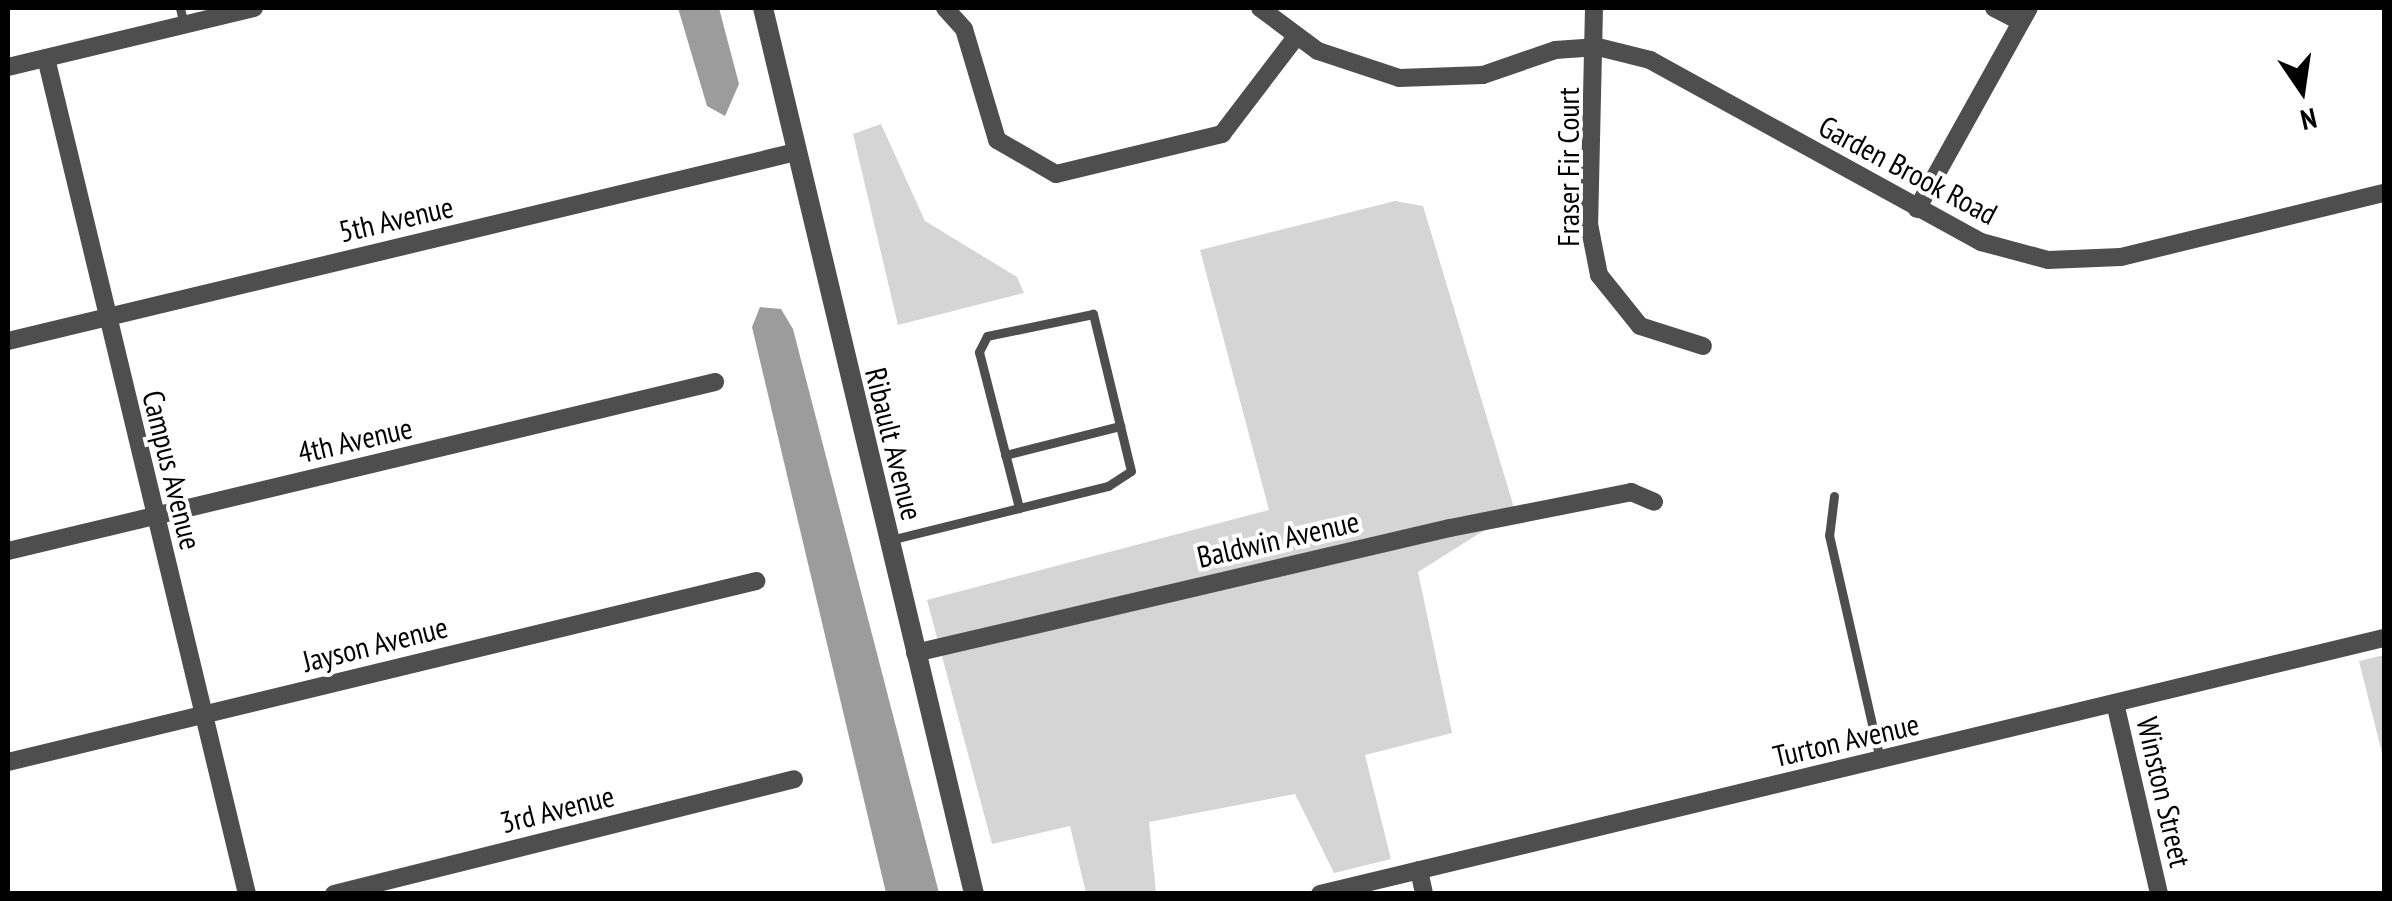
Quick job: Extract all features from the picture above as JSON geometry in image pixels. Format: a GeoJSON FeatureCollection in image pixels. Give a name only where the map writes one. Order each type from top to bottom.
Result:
{"type":"FeatureCollection","features":[{"type":"Feature","properties":{"kind":"street"},"geometry":{"type":"LineString","coordinates":[[8,67],[182,16],[254,8]]}},
{"type":"Feature","properties":{"kind":"street","name":"Ribault Avenue"},"geometry":{"type":"LineString","coordinates":[[763,8],[974,894]]}},
{"type":"Feature","properties":{"kind":"street"},"geometry":{"type":"LineString","coordinates":[[944,8],[964,29],[997,140],[1056,174],[1222,134],[1296,37]]}},
{"type":"Feature","properties":{"kind":"street"},"geometry":{"type":"LineString","coordinates":[[1260,8],[1296,37],[1354,67],[1447,80],[1598,46]]}},
{"type":"Feature","properties":{"kind":"street","name":"Fraser Fir Court"},"geometry":{"type":"LineString","coordinates":[[1594,8],[1598,46],[1588,224],[1599,276],[1640,326],[1702,346]]}},
{"type":"Feature","properties":{"kind":"street"},"geometry":{"type":"LineString","coordinates":[[1917,209],[2025,15],[1994,8]]}},
{"type":"Feature","properties":{"kind":"street","name":"Garden Brook Road"},"geometry":{"type":"LineString","coordinates":[[1598,46],[1650,60],[1917,209],[2014,254],[2086,262],[2384,193]]}},
{"type":"Feature","properties":{"kind":"street","name":"Campus Avenue"},"geometry":{"type":"LineString","coordinates":[[46,58],[247,894]]}},
{"type":"Feature","properties":{"kind":"street","name":"5th Avenue"},"geometry":{"type":"LineString","coordinates":[[8,341],[796,152]]}},
{"type":"Feature","properties":{"kind":"street","name":"4th Avenue"},"geometry":{"type":"LineString","coordinates":[[8,552],[714,382]]}},
{"type":"Feature","properties":{"kind":"street","name":"Baldwin Avenue"},"geometry":{"type":"LineString","coordinates":[[915,653],[1468,524],[1631,492],[1654,502]]}},
{"type":"Feature","properties":{"kind":"street","name":"Jayson Avenue"},"geometry":{"type":"LineString","coordinates":[[8,762],[756,581]]}},
{"type":"Feature","properties":{"kind":"street","name":"Turton Avenue"},"geometry":{"type":"LineString","coordinates":[[1320,894],[2384,638]]}},
{"type":"Feature","properties":{"kind":"street","name":"Winston Street"},"geometry":{"type":"LineString","coordinates":[[2114,703],[2160,894]]}},
{"type":"Feature","properties":{"kind":"street","name":"3rd Avenue"},"geometry":{"type":"LineString","coordinates":[[334,894],[794,779]]}},
{"type":"Feature","properties":{"kind":"street"},"geometry":{"type":"LineString","coordinates":[[1420,870],[1424,894]]}},
{"type":"Feature","properties":{"kind":"lane"},"geometry":{"type":"LineString","coordinates":[[887,541],[1108,486],[1130,471],[1093,314],[1078,310],[988,336],[979,352],[1018,508]]}},
{"type":"Feature","properties":{"kind":"lane"},"geometry":{"type":"LineString","coordinates":[[1005,455],[1120,426]]}},
{"type":"Feature","properties":{"kind":"lane"},"geometry":{"type":"LineString","coordinates":[[1834,496],[1829,536],[1880,760]]}},
{"type":"Feature","properties":{"kind":"shaded area"},"geometry":{"type":"Polygon","coordinates":[[[678,8],[719,8],[739,84],[725,116],[707,106],[678,8]]]}},
{"type":"Feature","properties":{"kind":"shaded area"},"geometry":{"type":"Polygon","coordinates":[[[881,124],[925,221],[1017,277],[1024,293],[898,325],[853,134],[881,124]]]}},
{"type":"Feature","properties":{"kind":"shaded area"},"geometry":{"type":"Polygon","coordinates":[[[1395,201],[1423,206],[1515,511],[1418,572],[1452,733],[1365,755],[1391,859],[1334,873],[1295,794],[1149,822],[1156,893],[1086,893],[1070,826],[992,844],[927,600],[1269,510],[1200,250],[1395,201]]]}},
{"type":"Feature","properties":{"kind":"shaded area"},"geometry":{"type":"Polygon","coordinates":[[[760,307],[781,309],[793,329],[939,893],[886,893],[752,327],[760,307]]]}},
{"type":"Feature","properties":{"kind":"shaded area"},"geometry":{"type":"Polygon","coordinates":[[[2384,655],[2384,761],[2359,661],[2384,655]]]}}]}
